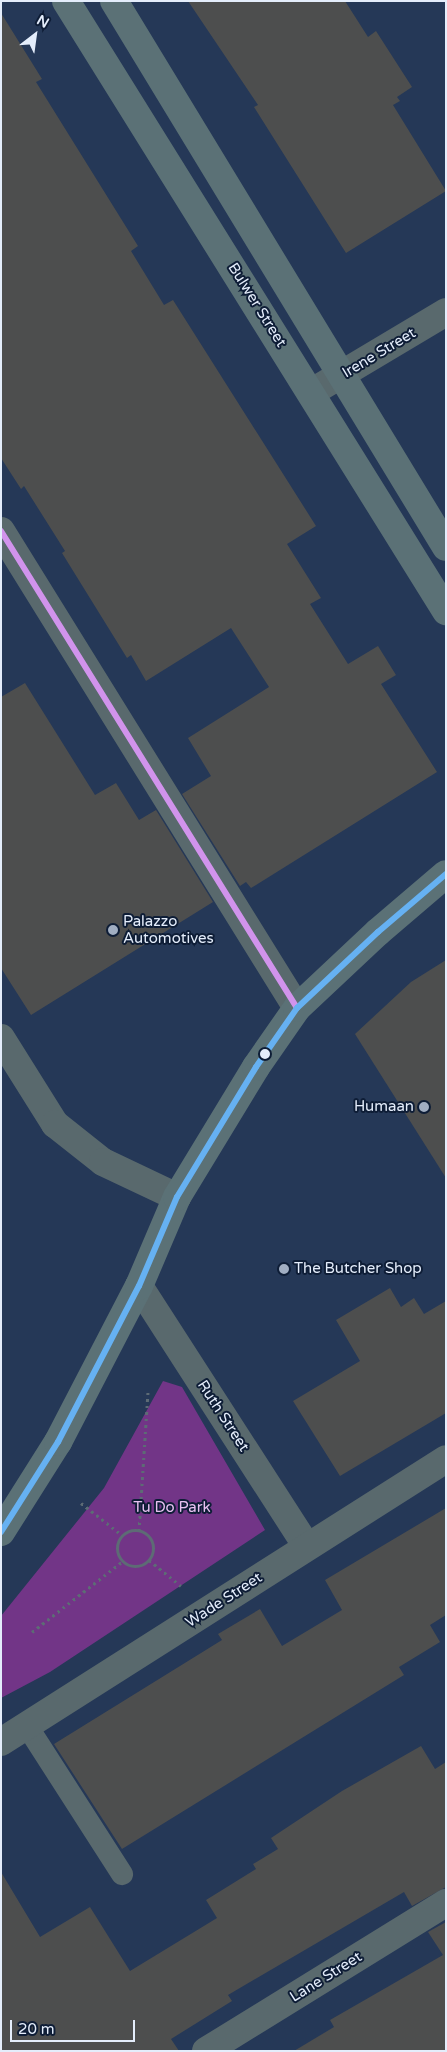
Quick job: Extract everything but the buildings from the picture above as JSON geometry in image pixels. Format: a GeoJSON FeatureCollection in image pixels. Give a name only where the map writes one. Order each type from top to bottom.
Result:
{"type":"FeatureCollection","features":[{"type":"Feature","properties":{"kind":"main road","name":"Bulwer Street"},"geometry":{"type":"LineString","coordinates":[[66,1],[312,392],[446,611]]}},
{"type":"Feature","properties":{"kind":"main road"},"geometry":{"type":"LineString","coordinates":[[114,1],[446,547]]}},
{"type":"Feature","properties":{"kind":"main road"},"geometry":{"type":"LineString","coordinates":[[1,1532],[58,1442],[139,1286],[177,1196],[256,1067],[297,1008],[378,932],[446,874]]}},
{"type":"Feature","properties":{"kind":"street","name":"Irene Street"},"geometry":{"type":"LineString","coordinates":[[312,392],[446,312]]}},
{"type":"Feature","properties":{"kind":"street"},"geometry":{"type":"LineString","coordinates":[[1,531],[297,1008]]}},
{"type":"Feature","properties":{"kind":"street"},"geometry":{"type":"LineString","coordinates":[[1,1038],[55,1124],[104,1162],[177,1196]]}},
{"type":"Feature","properties":{"kind":"street","name":"Ruth Street"},"geometry":{"type":"LineString","coordinates":[[139,1286],[307,1547]]}},
{"type":"Feature","properties":{"kind":"street","name":"Wade Street"},"geometry":{"type":"LineString","coordinates":[[1,1742],[446,1459]]}},
{"type":"Feature","properties":{"kind":"street","name":"Lane Street"},"geometry":{"type":"LineString","coordinates":[[206,2051],[446,1903]]}},
{"type":"Feature","properties":{"kind":"lane"},"geometry":{"type":"LineString","coordinates":[[27,1726],[122,1874]]}},
{"type":"Feature","properties":{"kind":"path"},"geometry":{"type":"LineString","coordinates":[[139,1531],[148,1392]]}},
{"type":"Feature","properties":{"kind":"path"},"geometry":{"type":"LineString","coordinates":[[81,1503],[122,1535]]}},
{"type":"Feature","properties":{"kind":"path"},"geometry":{"type":"LineString","coordinates":[[122,1535],[139,1531]]}},
{"type":"Feature","properties":{"kind":"path"},"geometry":{"type":"LineString","coordinates":[[139,1531],[151,1542],[149,1560]]}},
{"type":"Feature","properties":{"kind":"path"},"geometry":{"type":"LineString","coordinates":[[122,1535],[117,1552],[123,1561],[133,1566],[149,1560]]}},
{"type":"Feature","properties":{"kind":"path"},"geometry":{"type":"LineString","coordinates":[[149,1560],[187,1591]]}},
{"type":"Feature","properties":{"kind":"path"},"geometry":{"type":"LineString","coordinates":[[32,1632],[123,1561]]}},
{"type":"Feature","properties":{"kind":"green space","name":"Tu Do Park"},"geometry":{"type":"Polygon","coordinates":[[[163,1381],[182,1387],[265,1530],[50,1672],[1,1698],[1,1616],[104,1488],[163,1381]]]}},
{"type":"Feature","properties":{"kind":"transit line"},"geometry":{"type":"LineString","coordinates":[[1,531],[297,1008]]}},
{"type":"Feature","properties":{"kind":"transit line"},"geometry":{"type":"LineString","coordinates":[[1,1532],[58,1442],[139,1286],[177,1197],[256,1067],[297,1008],[378,932],[446,874]]}},
{"type":"Feature","properties":{"kind":"place","name":"Palazzo Automotives"},"geometry":{"type":"Point","coordinates":[113,930]}},
{"type":"Feature","properties":{"kind":"place","name":"Humaan"},"geometry":{"type":"Point","coordinates":[424,1107]}},
{"type":"Feature","properties":{"kind":"place","name":"The Butcher Shop"},"geometry":{"type":"Point","coordinates":[284,1269]}}]}
